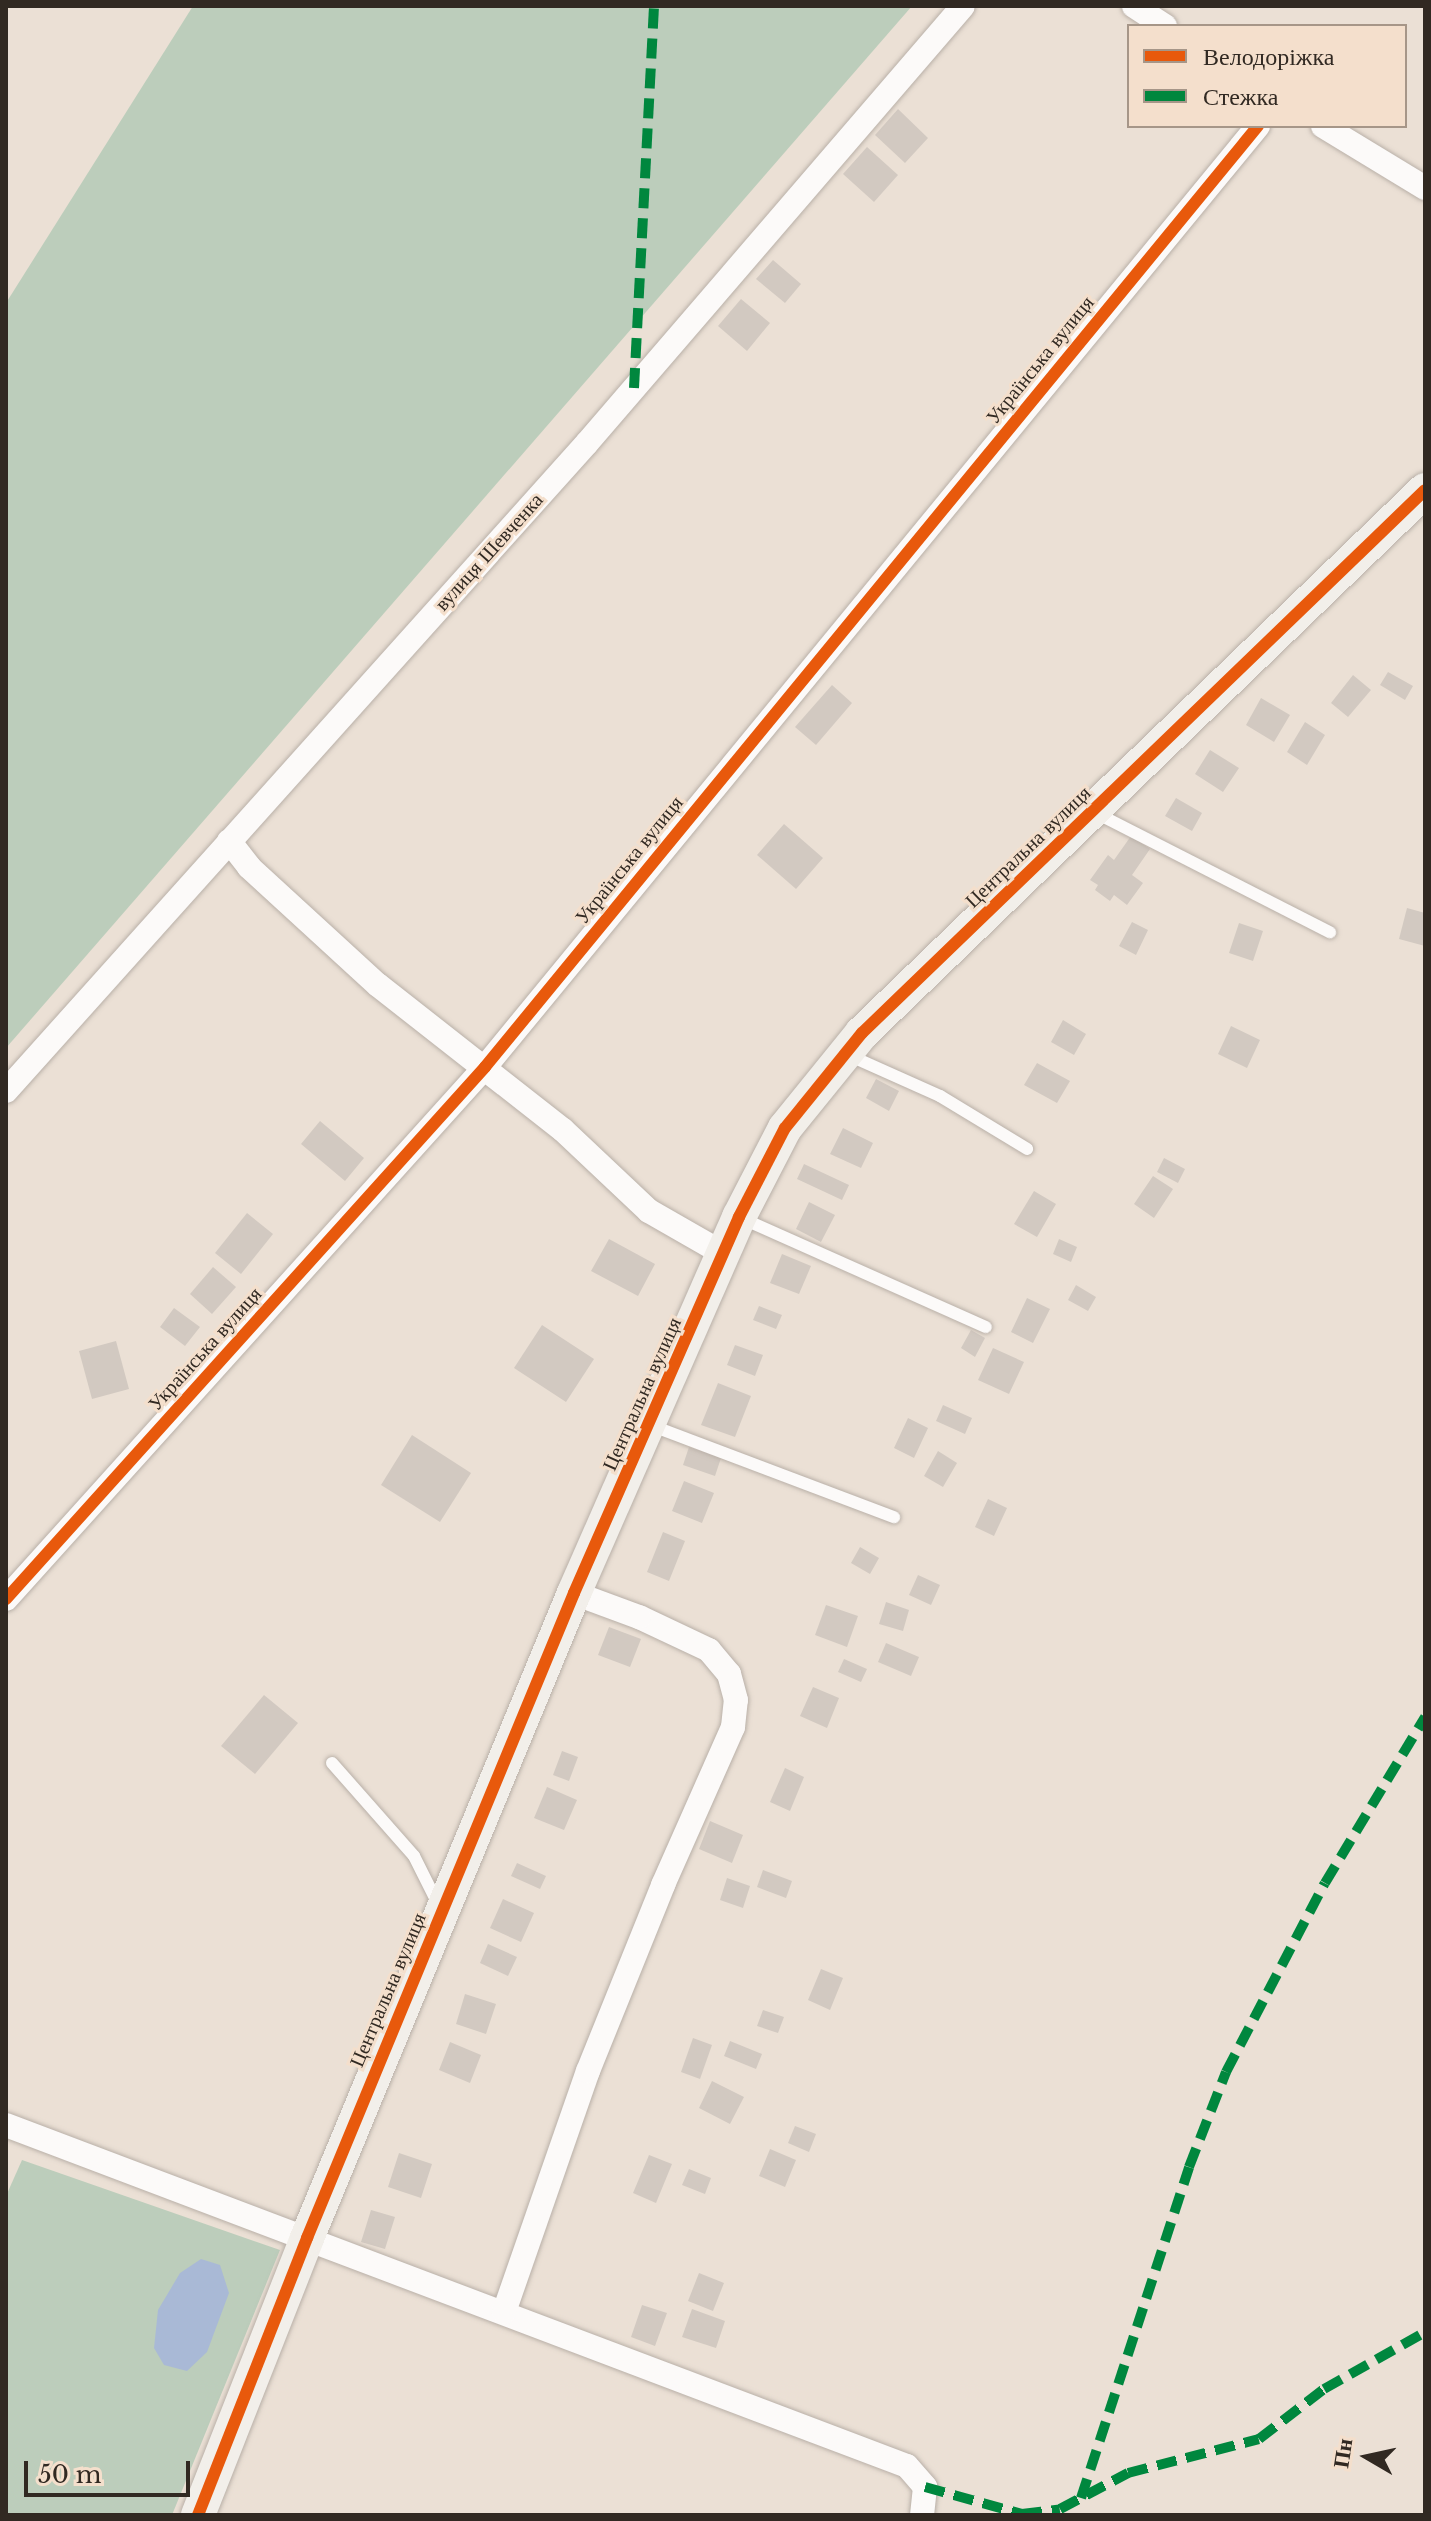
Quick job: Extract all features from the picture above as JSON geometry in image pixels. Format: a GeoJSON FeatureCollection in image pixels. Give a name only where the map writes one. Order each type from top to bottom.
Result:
{"type":"FeatureCollection","features":[{"type":"Feature","properties":{"kind":"street","name":"вулиця Шевченка"},"geometry":{"type":"LineString","coordinates":[[6,1091],[587,443],[963,6]]}},
{"type":"Feature","properties":{"kind":"street"},"geometry":{"type":"LineString","coordinates":[[1134,6],[1162,24]]}},
{"type":"Feature","properties":{"kind":"street","name":"Українська вулиця"},"geometry":{"type":"LineString","coordinates":[[6,1599],[485,1067],[1256,128]]}},
{"type":"Feature","properties":{"kind":"street"},"geometry":{"type":"LineString","coordinates":[[1326,128],[1425,188]]}},
{"type":"Feature","properties":{"kind":"street","name":"Центральна вулиця"},"geometry":{"type":"LineString","coordinates":[[198,2515],[307,2238],[574,1593],[739,1217],[785,1128],[862,1033],[1425,490]]}},
{"type":"Feature","properties":{"kind":"street"},"geometry":{"type":"LineString","coordinates":[[229,841],[249,867],[378,985],[563,1130],[649,1211],[724,1254]]}},
{"type":"Feature","properties":{"kind":"street"},"geometry":{"type":"LineString","coordinates":[[504,2312],[588,2071],[663,1885],[733,1727],[736,1700],[729,1674],[709,1650],[639,1617],[574,1593]]}},
{"type":"Feature","properties":{"kind":"street"},"geometry":{"type":"LineString","coordinates":[[8,2129],[307,2238],[907,2466],[925,2487],[922,2515]]}},
{"type":"Feature","properties":{"kind":"lane"},"geometry":{"type":"LineString","coordinates":[[1094,812],[1330,932]]}},
{"type":"Feature","properties":{"kind":"lane"},"geometry":{"type":"LineString","coordinates":[[845,1054],[940,1096],[1027,1149]]}},
{"type":"Feature","properties":{"kind":"lane"},"geometry":{"type":"LineString","coordinates":[[739,1217],[986,1327]]}},
{"type":"Feature","properties":{"kind":"lane"},"geometry":{"type":"LineString","coordinates":[[650,1425],[894,1517]]}},
{"type":"Feature","properties":{"kind":"lane"},"geometry":{"type":"LineString","coordinates":[[332,1763],[414,1856],[442,1912]]}},
{"type":"Feature","properties":{"kind":"green space"},"geometry":{"type":"Polygon","coordinates":[[[193,6],[912,6],[6,1048],[6,303],[193,6]]]}},
{"type":"Feature","properties":{"kind":"green space"},"geometry":{"type":"Polygon","coordinates":[[[22,2160],[280,2250],[172,2515],[6,2515],[6,2196],[22,2160]]]}},
{"type":"Feature","properties":{"kind":"water"},"geometry":{"type":"Polygon","coordinates":[[[201,2259],[220,2265],[229,2293],[207,2352],[187,2371],[164,2365],[154,2348],[158,2310],[180,2273],[201,2259]]]}},
{"type":"Feature","properties":{"kind":"building"},"geometry":{"type":"Polygon","coordinates":[[[898,109],[928,138],[905,163],[875,135],[898,109]]]}},
{"type":"Feature","properties":{"kind":"building"},"geometry":{"type":"Polygon","coordinates":[[[867,147],[898,175],[874,202],[843,174],[867,147]]]}},
{"type":"Feature","properties":{"kind":"building"},"geometry":{"type":"Polygon","coordinates":[[[773,260],[801,284],[785,303],[756,279],[773,260]]]}},
{"type":"Feature","properties":{"kind":"building"},"geometry":{"type":"Polygon","coordinates":[[[741,299],[770,323],[747,351],[718,326],[741,299]]]}},
{"type":"Feature","properties":{"kind":"building"},"geometry":{"type":"Polygon","coordinates":[[[1388,672],[1413,686],[1405,700],[1380,685],[1388,672]]]}},
{"type":"Feature","properties":{"kind":"building"},"geometry":{"type":"Polygon","coordinates":[[[1353,675],[1371,690],[1348,717],[1331,703],[1353,675]]]}},
{"type":"Feature","properties":{"kind":"building"},"geometry":{"type":"Polygon","coordinates":[[[832,685],[852,703],[816,745],[795,727],[832,685]]]}},
{"type":"Feature","properties":{"kind":"building"},"geometry":{"type":"Polygon","coordinates":[[[1261,698],[1290,715],[1274,742],[1246,725],[1261,698]]]}},
{"type":"Feature","properties":{"kind":"building"},"geometry":{"type":"Polygon","coordinates":[[[1305,722],[1325,735],[1307,765],[1287,752],[1305,722]]]}},
{"type":"Feature","properties":{"kind":"building"},"geometry":{"type":"Polygon","coordinates":[[[1210,750],[1239,768],[1223,792],[1195,774],[1210,750]]]}},
{"type":"Feature","properties":{"kind":"building"},"geometry":{"type":"Polygon","coordinates":[[[1176,798],[1202,813],[1192,831],[1165,816],[1176,798]]]}},
{"type":"Feature","properties":{"kind":"building"},"geometry":{"type":"Polygon","coordinates":[[[784,824],[823,858],[796,889],[757,855],[784,824]]]}},
{"type":"Feature","properties":{"kind":"building"},"geometry":{"type":"Polygon","coordinates":[[[1131,836],[1150,849],[1132,875],[1143,883],[1127,905],[1114,895],[1110,901],[1095,890],[1098,885],[1090,880],[1108,855],[1114,860],[1131,836]]]}},
{"type":"Feature","properties":{"kind":"building"},"geometry":{"type":"Polygon","coordinates":[[[1407,908],[1425,913],[1425,946],[1399,939],[1407,908]]]}},
{"type":"Feature","properties":{"kind":"building"},"geometry":{"type":"Polygon","coordinates":[[[1132,922],[1148,930],[1136,955],[1119,946],[1132,922]]]}},
{"type":"Feature","properties":{"kind":"building"},"geometry":{"type":"Polygon","coordinates":[[[1239,923],[1263,931],[1253,961],[1229,953],[1239,923]]]}},
{"type":"Feature","properties":{"kind":"building"},"geometry":{"type":"Polygon","coordinates":[[[1063,1020],[1086,1034],[1074,1055],[1051,1042],[1063,1020]]]}},
{"type":"Feature","properties":{"kind":"building"},"geometry":{"type":"Polygon","coordinates":[[[1231,1026],[1260,1040],[1247,1068],[1218,1054],[1231,1026]]]}},
{"type":"Feature","properties":{"kind":"building"},"geometry":{"type":"Polygon","coordinates":[[[1037,1063],[1070,1081],[1057,1103],[1024,1085],[1037,1063]]]}},
{"type":"Feature","properties":{"kind":"building"},"geometry":{"type":"Polygon","coordinates":[[[876,1079],[899,1091],[889,1111],[866,1098],[876,1079]]]}},
{"type":"Feature","properties":{"kind":"building"},"geometry":{"type":"Polygon","coordinates":[[[320,1121],[364,1158],[345,1181],[301,1144],[320,1121]]]}},
{"type":"Feature","properties":{"kind":"building"},"geometry":{"type":"Polygon","coordinates":[[[843,1128],[873,1143],[861,1168],[830,1154],[843,1128]]]}},
{"type":"Feature","properties":{"kind":"building"},"geometry":{"type":"Polygon","coordinates":[[[1164,1158],[1185,1169],[1178,1183],[1157,1172],[1164,1158]]]}},
{"type":"Feature","properties":{"kind":"building"},"geometry":{"type":"Polygon","coordinates":[[[804,1164],[849,1185],[842,1200],[797,1179],[804,1164]]]}},
{"type":"Feature","properties":{"kind":"building"},"geometry":{"type":"Polygon","coordinates":[[[1153,1176],[1173,1189],[1154,1218],[1134,1204],[1153,1176]]]}},
{"type":"Feature","properties":{"kind":"building"},"geometry":{"type":"Polygon","coordinates":[[[1034,1191],[1056,1204],[1037,1237],[1014,1224],[1034,1191]]]}},
{"type":"Feature","properties":{"kind":"building"},"geometry":{"type":"Polygon","coordinates":[[[809,1202],[835,1215],[821,1242],[796,1229],[809,1202]]]}},
{"type":"Feature","properties":{"kind":"building"},"geometry":{"type":"Polygon","coordinates":[[[247,1213],[273,1234],[241,1274],[215,1253],[247,1213]]]}},
{"type":"Feature","properties":{"kind":"building"},"geometry":{"type":"Polygon","coordinates":[[[609,1239],[655,1264],[638,1296],[591,1271],[609,1239]]]}},
{"type":"Feature","properties":{"kind":"building"},"geometry":{"type":"Polygon","coordinates":[[[1059,1239],[1077,1247],[1071,1262],[1053,1254],[1059,1239]]]}},
{"type":"Feature","properties":{"kind":"building"},"geometry":{"type":"Polygon","coordinates":[[[782,1254],[811,1266],[799,1294],[770,1283],[782,1254]]]}},
{"type":"Feature","properties":{"kind":"building"},"geometry":{"type":"Polygon","coordinates":[[[213,1267],[236,1287],[212,1314],[190,1294],[213,1267]]]}},
{"type":"Feature","properties":{"kind":"building"},"geometry":{"type":"Polygon","coordinates":[[[1076,1285],[1096,1297],[1088,1311],[1068,1300],[1076,1285]]]}},
{"type":"Feature","properties":{"kind":"building"},"geometry":{"type":"Polygon","coordinates":[[[1027,1298],[1050,1309],[1033,1343],[1011,1332],[1027,1298]]]}},
{"type":"Feature","properties":{"kind":"building"},"geometry":{"type":"Polygon","coordinates":[[[759,1306],[782,1315],[776,1329],[753,1320],[759,1306]]]}},
{"type":"Feature","properties":{"kind":"building"},"geometry":{"type":"Polygon","coordinates":[[[174,1308],[200,1327],[185,1346],[160,1327],[174,1308]]]}},
{"type":"Feature","properties":{"kind":"building"},"geometry":{"type":"Polygon","coordinates":[[[542,1325],[594,1359],[566,1402],[514,1368],[542,1325]]]}},
{"type":"Feature","properties":{"kind":"building"},"geometry":{"type":"Polygon","coordinates":[[[971,1330],[985,1338],[975,1357],[961,1348],[971,1330]]]}},
{"type":"Feature","properties":{"kind":"building"},"geometry":{"type":"Polygon","coordinates":[[[116,1341],[129,1389],[92,1399],[79,1351],[116,1341]]]}},
{"type":"Feature","properties":{"kind":"building"},"geometry":{"type":"Polygon","coordinates":[[[735,1345],[763,1355],[755,1376],[727,1365],[735,1345]]]}},
{"type":"Feature","properties":{"kind":"building"},"geometry":{"type":"Polygon","coordinates":[[[993,1348],[1024,1362],[1009,1394],[978,1380],[993,1348]]]}},
{"type":"Feature","properties":{"kind":"building"},"geometry":{"type":"Polygon","coordinates":[[[718,1383],[751,1396],[735,1437],[701,1425],[718,1383]]]}},
{"type":"Feature","properties":{"kind":"building"},"geometry":{"type":"Polygon","coordinates":[[[943,1405],[972,1418],[965,1434],[936,1421],[943,1405]]]}},
{"type":"Feature","properties":{"kind":"building"},"geometry":{"type":"Polygon","coordinates":[[[908,1418],[928,1428],[914,1458],[894,1448],[908,1418]]]}},
{"type":"Feature","properties":{"kind":"building"},"geometry":{"type":"Polygon","coordinates":[[[412,1435],[471,1473],[440,1522],[381,1485],[412,1435]]]}},
{"type":"Feature","properties":{"kind":"building"},"geometry":{"type":"Polygon","coordinates":[[[689,1447],[721,1458],[715,1476],[683,1465],[689,1447]]]}},
{"type":"Feature","properties":{"kind":"building"},"geometry":{"type":"Polygon","coordinates":[[[938,1451],[957,1463],[943,1487],[924,1476],[938,1451]]]}},
{"type":"Feature","properties":{"kind":"building"},"geometry":{"type":"Polygon","coordinates":[[[684,1481],[714,1493],[702,1523],[672,1511],[684,1481]]]}},
{"type":"Feature","properties":{"kind":"building"},"geometry":{"type":"Polygon","coordinates":[[[988,1499],[1007,1508],[994,1536],[975,1527],[988,1499]]]}},
{"type":"Feature","properties":{"kind":"building"},"geometry":{"type":"Polygon","coordinates":[[[663,1532],[685,1541],[669,1581],[647,1572],[663,1532]]]}},
{"type":"Feature","properties":{"kind":"building"},"geometry":{"type":"Polygon","coordinates":[[[860,1547],[879,1558],[870,1574],[851,1563],[860,1547]]]}},
{"type":"Feature","properties":{"kind":"building"},"geometry":{"type":"Polygon","coordinates":[[[918,1575],[940,1585],[931,1605],[909,1595],[918,1575]]]}},
{"type":"Feature","properties":{"kind":"building"},"geometry":{"type":"Polygon","coordinates":[[[886,1602],[909,1610],[903,1631],[879,1624],[886,1602]]]}},
{"type":"Feature","properties":{"kind":"building"},"geometry":{"type":"Polygon","coordinates":[[[826,1605],[858,1616],[847,1647],[815,1635],[826,1605]]]}},
{"type":"Feature","properties":{"kind":"building"},"geometry":{"type":"Polygon","coordinates":[[[609,1627],[641,1639],[630,1667],[598,1655],[609,1627]]]}},
{"type":"Feature","properties":{"kind":"building"},"geometry":{"type":"Polygon","coordinates":[[[886,1643],[919,1657],[911,1676],[878,1662],[886,1643]]]}},
{"type":"Feature","properties":{"kind":"building"},"geometry":{"type":"Polygon","coordinates":[[[844,1659],[867,1669],[861,1682],[838,1672],[844,1659]]]}},
{"type":"Feature","properties":{"kind":"building"},"geometry":{"type":"Polygon","coordinates":[[[813,1687],[839,1698],[827,1728],[800,1716],[813,1687]]]}},
{"type":"Feature","properties":{"kind":"building"},"geometry":{"type":"Polygon","coordinates":[[[264,1695],[298,1723],[255,1774],[221,1746],[264,1695]]]}},
{"type":"Feature","properties":{"kind":"building"},"geometry":{"type":"Polygon","coordinates":[[[562,1751],[578,1757],[569,1781],[553,1775],[562,1751]]]}},
{"type":"Feature","properties":{"kind":"building"},"geometry":{"type":"Polygon","coordinates":[[[785,1768],[804,1777],[790,1811],[770,1802],[785,1768]]]}},
{"type":"Feature","properties":{"kind":"building"},"geometry":{"type":"Polygon","coordinates":[[[547,1787],[577,1800],[564,1830],[534,1818],[547,1787]]]}},
{"type":"Feature","properties":{"kind":"building"},"geometry":{"type":"Polygon","coordinates":[[[710,1821],[743,1835],[732,1863],[699,1849],[710,1821]]]}},
{"type":"Feature","properties":{"kind":"building"},"geometry":{"type":"Polygon","coordinates":[[[517,1863],[546,1876],[540,1889],[511,1876],[517,1863]]]}},
{"type":"Feature","properties":{"kind":"building"},"geometry":{"type":"Polygon","coordinates":[[[763,1870],[792,1881],[786,1898],[757,1887],[763,1870]]]}},
{"type":"Feature","properties":{"kind":"building"},"geometry":{"type":"Polygon","coordinates":[[[727,1878],[750,1886],[743,1908],[720,1900],[727,1878]]]}},
{"type":"Feature","properties":{"kind":"building"},"geometry":{"type":"Polygon","coordinates":[[[503,1899],[534,1913],[521,1942],[490,1928],[503,1899]]]}},
{"type":"Feature","properties":{"kind":"building"},"geometry":{"type":"Polygon","coordinates":[[[488,1944],[517,1957],[508,1976],[480,1963],[488,1944]]]}},
{"type":"Feature","properties":{"kind":"building"},"geometry":{"type":"Polygon","coordinates":[[[821,1969],[843,1978],[830,2010],[808,2000],[821,1969]]]}},
{"type":"Feature","properties":{"kind":"building"},"geometry":{"type":"Polygon","coordinates":[[[465,1994],[496,2004],[486,2034],[456,2024],[465,1994]]]}},
{"type":"Feature","properties":{"kind":"building"},"geometry":{"type":"Polygon","coordinates":[[[763,2010],[784,2017],[778,2033],[757,2026],[763,2010]]]}},
{"type":"Feature","properties":{"kind":"building"},"geometry":{"type":"Polygon","coordinates":[[[693,2038],[712,2045],[700,2079],[681,2072],[693,2038]]]}},
{"type":"Feature","properties":{"kind":"building"},"geometry":{"type":"Polygon","coordinates":[[[730,2041],[762,2054],[756,2069],[724,2056],[730,2041]]]}},
{"type":"Feature","properties":{"kind":"building"},"geometry":{"type":"Polygon","coordinates":[[[450,2042],[481,2055],[470,2083],[439,2070],[450,2042]]]}},
{"type":"Feature","properties":{"kind":"building"},"geometry":{"type":"Polygon","coordinates":[[[712,2081],[744,2097],[730,2124],[699,2108],[712,2081]]]}},
{"type":"Feature","properties":{"kind":"building"},"geometry":{"type":"Polygon","coordinates":[[[795,2126],[816,2134],[809,2152],[788,2143],[795,2126]]]}},
{"type":"Feature","properties":{"kind":"building"},"geometry":{"type":"Polygon","coordinates":[[[770,2149],[796,2160],[785,2187],[759,2176],[770,2149]]]}},
{"type":"Feature","properties":{"kind":"building"},"geometry":{"type":"Polygon","coordinates":[[[399,2153],[432,2164],[421,2198],[388,2187],[399,2153]]]}},
{"type":"Feature","properties":{"kind":"building"},"geometry":{"type":"Polygon","coordinates":[[[649,2155],[672,2164],[656,2203],[633,2193],[649,2155]]]}},
{"type":"Feature","properties":{"kind":"building"},"geometry":{"type":"Polygon","coordinates":[[[689,2169],[711,2178],[705,2194],[682,2185],[689,2169]]]}},
{"type":"Feature","properties":{"kind":"building"},"geometry":{"type":"Polygon","coordinates":[[[371,2210],[395,2217],[385,2249],[361,2242],[371,2210]]]}},
{"type":"Feature","properties":{"kind":"building"},"geometry":{"type":"Polygon","coordinates":[[[699,2273],[724,2283],[713,2311],[688,2301],[699,2273]]]}},
{"type":"Feature","properties":{"kind":"building"},"geometry":{"type":"Polygon","coordinates":[[[642,2305],[667,2313],[655,2346],[631,2337],[642,2305]]]}},
{"type":"Feature","properties":{"kind":"building"},"geometry":{"type":"Polygon","coordinates":[[[692,2309],[725,2321],[716,2348],[682,2337],[692,2309]]]}},
{"type":"Feature","properties":{"kind":"marked path"},"geometry":{"type":"LineString","coordinates":[[634,388],[654,6]]}},
{"type":"Feature","properties":{"kind":"marked path"},"geometry":{"type":"LineString","coordinates":[[1081,2498],[1189,2167],[1226,2072],[1325,1883],[1425,1717]]}},
{"type":"Feature","properties":{"kind":"marked path"},"geometry":{"type":"LineString","coordinates":[[925,2487],[1022,2514],[1060,2509],[1128,2473],[1259,2439],[1324,2389],[1425,2332]]}},
{"type":"Feature","properties":{"kind":"cycle path"},"geometry":{"type":"LineString","coordinates":[[6,1599],[485,1067],[1256,128]]}},
{"type":"Feature","properties":{"kind":"cycle path"},"geometry":{"type":"LineString","coordinates":[[198,2515],[307,2238],[574,1593],[739,1217],[785,1128],[862,1033],[1425,490]]}}]}
